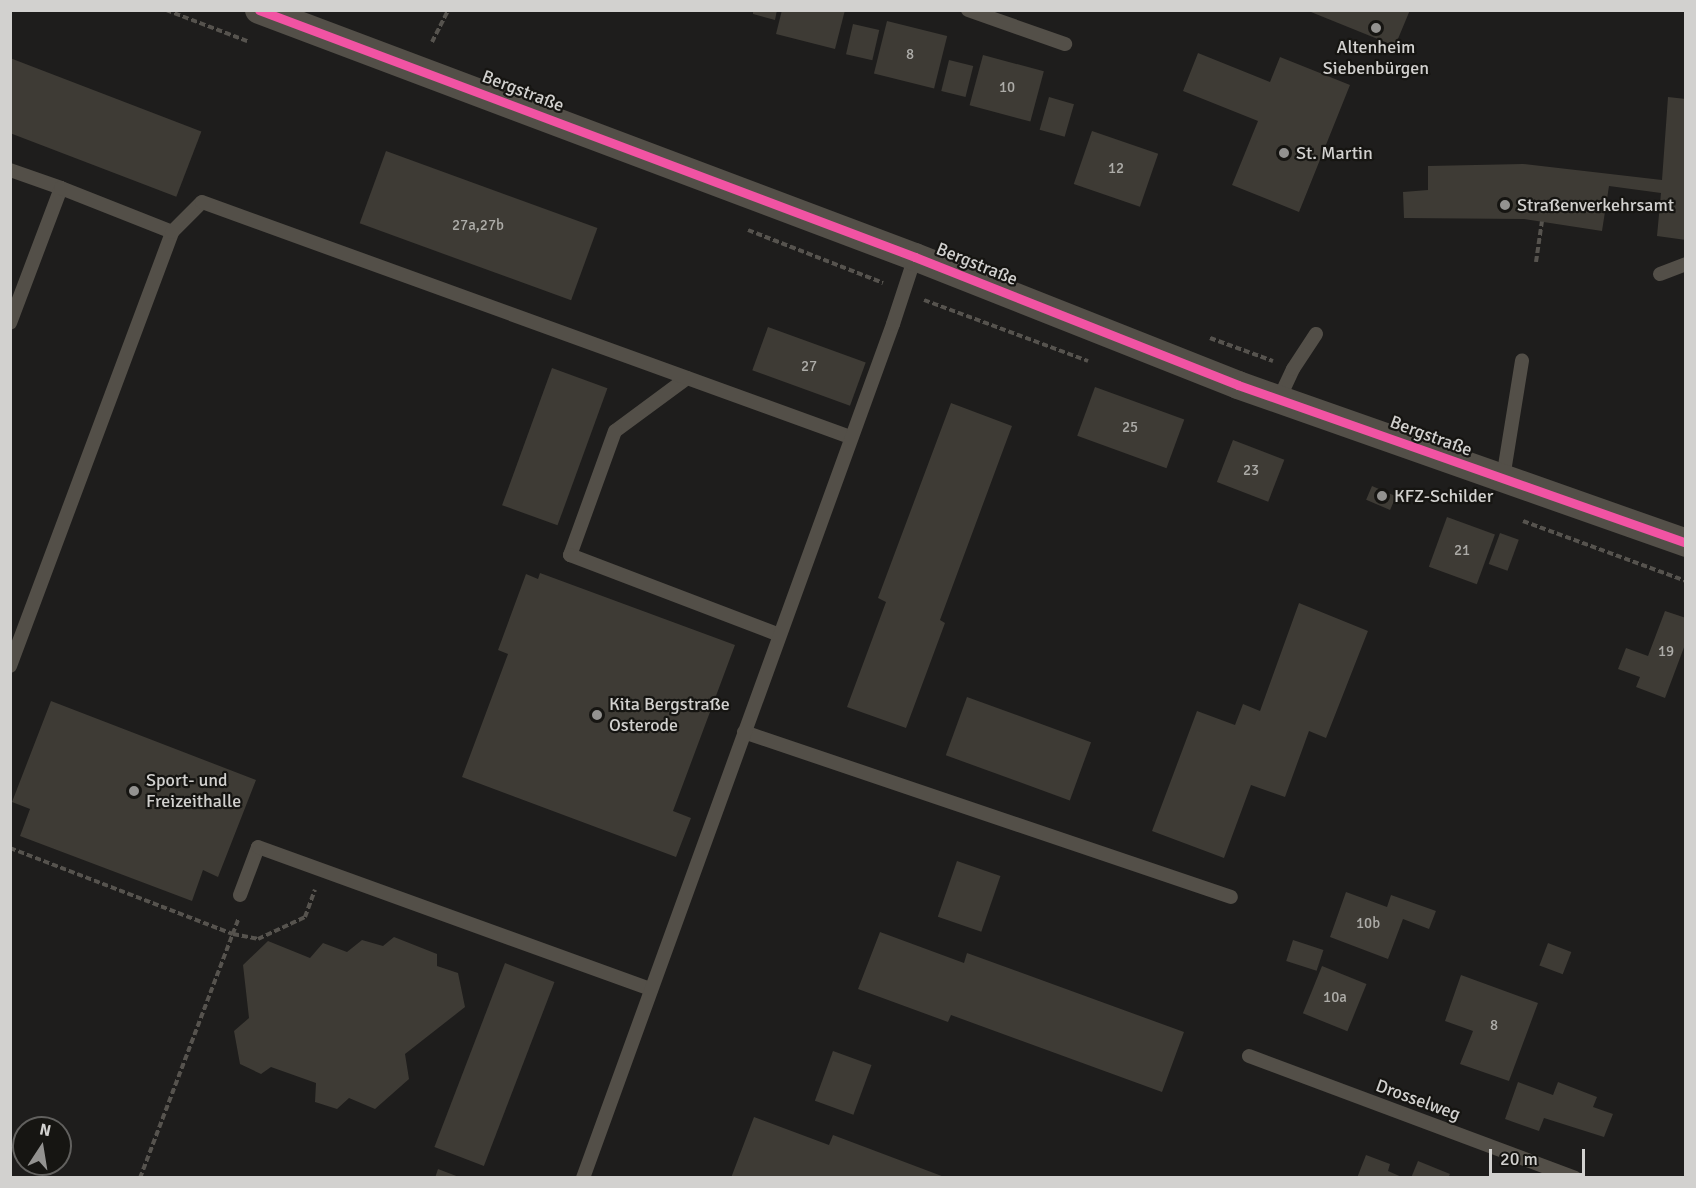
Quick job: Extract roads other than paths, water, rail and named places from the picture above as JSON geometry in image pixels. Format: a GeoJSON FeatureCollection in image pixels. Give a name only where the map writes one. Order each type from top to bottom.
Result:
{"type":"FeatureCollection","features":[{"type":"Feature","properties":{"kind":"street","name":"Bergstraße"},"geometry":{"type":"LineString","coordinates":[[259,10],[915,257],[1279,399],[1686,543]]}},
{"type":"Feature","properties":{"kind":"lane"},"geometry":{"type":"LineString","coordinates":[[968,10],[1065,44]]}},
{"type":"Feature","properties":{"kind":"lane"},"geometry":{"type":"LineString","coordinates":[[10,170],[172,232]]}},
{"type":"Feature","properties":{"kind":"lane"},"geometry":{"type":"LineString","coordinates":[[10,323],[61,188]]}},
{"type":"Feature","properties":{"kind":"lane"},"geometry":{"type":"LineString","coordinates":[[10,666],[172,232],[202,202],[850,437]]}},
{"type":"Feature","properties":{"kind":"lane"},"geometry":{"type":"LineString","coordinates":[[583,1178],[778,635],[893,324],[915,257]]}},
{"type":"Feature","properties":{"kind":"lane"},"geometry":{"type":"LineString","coordinates":[[1660,274],[1686,264]]}},
{"type":"Feature","properties":{"kind":"lane"},"geometry":{"type":"LineString","coordinates":[[1279,399],[1293,369],[1316,334]]}},
{"type":"Feature","properties":{"kind":"lane"},"geometry":{"type":"LineString","coordinates":[[1503,478],[1522,361]]}},
{"type":"Feature","properties":{"kind":"lane"},"geometry":{"type":"LineString","coordinates":[[687,378],[615,430],[570,555],[778,635]]}},
{"type":"Feature","properties":{"kind":"lane"},"geometry":{"type":"LineString","coordinates":[[744,732],[1231,897]]}},
{"type":"Feature","properties":{"kind":"lane"},"geometry":{"type":"LineString","coordinates":[[240,895],[258,847],[651,989]]}},
{"type":"Feature","properties":{"kind":"lane","name":"Drosselweg"},"geometry":{"type":"LineString","coordinates":[[1249,1056],[1575,1178]]}},
{"type":"Feature","properties":{"kind":"place","name":"Altenheim Siebenbürgen"},"geometry":{"type":"Point","coordinates":[1376,28]}},
{"type":"Feature","properties":{"kind":"place","name":"St. Martin"},"geometry":{"type":"Point","coordinates":[1284,153]}},
{"type":"Feature","properties":{"kind":"place","name":"Straßenverkehrsamt"},"geometry":{"type":"Point","coordinates":[1505,205]}},
{"type":"Feature","properties":{"kind":"place","name":"KFZ-Schilder"},"geometry":{"type":"Point","coordinates":[1382,496]}},
{"type":"Feature","properties":{"kind":"place","name":"Kita Bergstraße Osterode"},"geometry":{"type":"Point","coordinates":[597,715]}},
{"type":"Feature","properties":{"kind":"place","name":"Sport- und Freizeithalle"},"geometry":{"type":"Point","coordinates":[134,791]}}]}
